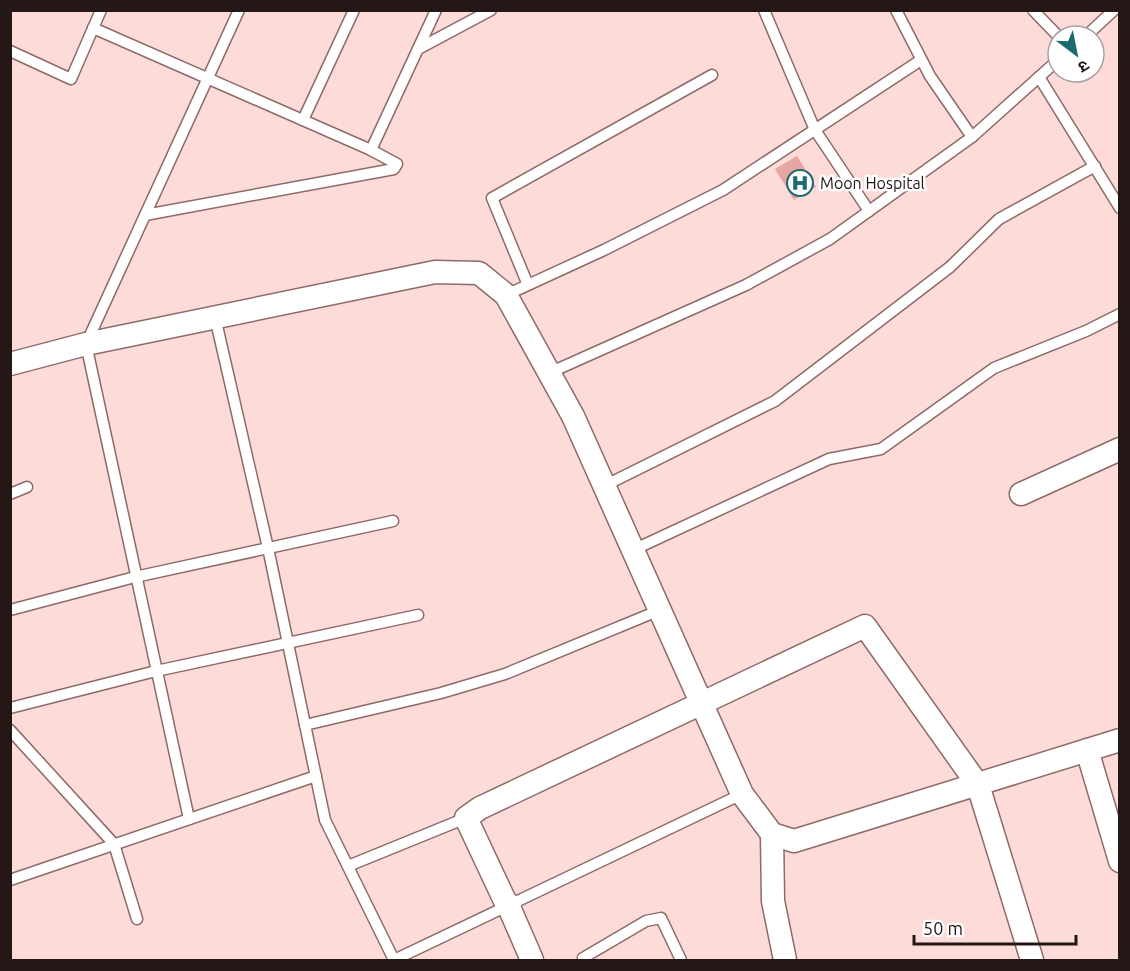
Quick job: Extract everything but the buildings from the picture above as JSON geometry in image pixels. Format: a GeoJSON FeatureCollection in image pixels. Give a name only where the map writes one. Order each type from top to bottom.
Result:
{"type":"FeatureCollection","features":[{"type":"Feature","properties":{"kind":"street"},"geometry":{"type":"LineString","coordinates":[[12,362],[86,344],[435,272],[479,273],[506,296],[573,417],[742,794],[772,834],[794,841],[1119,740]]}},
{"type":"Feature","properties":{"kind":"street"},"geometry":{"type":"LineString","coordinates":[[1021,494],[1119,449]]}},
{"type":"Feature","properties":{"kind":"street"},"geometry":{"type":"LineString","coordinates":[[532,960],[510,905],[506,903],[466,818],[480,808],[865,626],[978,785],[1032,960]]}},
{"type":"Feature","properties":{"kind":"street"},"geometry":{"type":"LineString","coordinates":[[1087,750],[1119,861]]}},
{"type":"Feature","properties":{"kind":"street"},"geometry":{"type":"LineString","coordinates":[[772,834],[773,901],[785,960]]}},
{"type":"Feature","properties":{"kind":"lane"},"geometry":{"type":"LineString","coordinates":[[10,51],[71,79],[101,10]]}},
{"type":"Feature","properties":{"kind":"lane"},"geometry":{"type":"LineString","coordinates":[[189,819],[86,344],[239,10]]}},
{"type":"Feature","properties":{"kind":"lane"},"geometry":{"type":"LineString","coordinates":[[303,120],[354,10]]}},
{"type":"Feature","properties":{"kind":"lane"},"geometry":{"type":"LineString","coordinates":[[371,150],[436,10]]}},
{"type":"Feature","properties":{"kind":"lane"},"geometry":{"type":"LineString","coordinates":[[418,49],[492,10]]}},
{"type":"Feature","properties":{"kind":"lane"},"geometry":{"type":"LineString","coordinates":[[764,10],[815,130],[869,211]]}},
{"type":"Feature","properties":{"kind":"lane"},"geometry":{"type":"LineString","coordinates":[[896,10],[930,76],[972,137]]}},
{"type":"Feature","properties":{"kind":"lane"},"geometry":{"type":"LineString","coordinates":[[1034,10],[1047,24]]}},
{"type":"Feature","properties":{"kind":"lane"},"geometry":{"type":"LineString","coordinates":[[1099,24],[1114,10]]}},
{"type":"Feature","properties":{"kind":"lane"},"geometry":{"type":"LineString","coordinates":[[93,28],[371,150],[397,164],[394,169],[145,215]]}},
{"type":"Feature","properties":{"kind":"lane"},"geometry":{"type":"LineString","coordinates":[[506,296],[723,190],[921,60]]}},
{"type":"Feature","properties":{"kind":"lane"},"geometry":{"type":"LineString","coordinates":[[549,373],[747,285],[830,239],[972,137],[1046,71]]}},
{"type":"Feature","properties":{"kind":"lane"},"geometry":{"type":"LineString","coordinates":[[528,285],[492,198],[712,75]]}},
{"type":"Feature","properties":{"kind":"lane"},"geometry":{"type":"LineString","coordinates":[[1039,78],[1119,208]]}},
{"type":"Feature","properties":{"kind":"lane"},"geometry":{"type":"LineString","coordinates":[[604,486],[775,400],[950,267],[999,219],[1095,166]]}},
{"type":"Feature","properties":{"kind":"lane"},"geometry":{"type":"LineString","coordinates":[[633,550],[829,459],[881,449],[994,368],[1086,331],[1119,314]]}},
{"type":"Feature","properties":{"kind":"lane"},"geometry":{"type":"LineString","coordinates":[[215,317],[268,548],[325,820],[394,960],[742,794]]}},
{"type":"Feature","properties":{"kind":"lane"},"geometry":{"type":"LineString","coordinates":[[10,494],[27,487]]}},
{"type":"Feature","properties":{"kind":"lane"},"geometry":{"type":"LineString","coordinates":[[10,610],[135,577],[393,521]]}},
{"type":"Feature","properties":{"kind":"lane"},"geometry":{"type":"LineString","coordinates":[[305,725],[441,693],[505,674],[660,610]]}},
{"type":"Feature","properties":{"kind":"lane"},"geometry":{"type":"LineString","coordinates":[[10,708],[156,671],[418,615]]}},
{"type":"Feature","properties":{"kind":"lane"},"geometry":{"type":"LineString","coordinates":[[10,730],[114,844],[137,920]]}},
{"type":"Feature","properties":{"kind":"lane"},"geometry":{"type":"LineString","coordinates":[[10,880],[316,776]]}},
{"type":"Feature","properties":{"kind":"lane"},"geometry":{"type":"LineString","coordinates":[[348,866],[466,818]]}},
{"type":"Feature","properties":{"kind":"lane"},"geometry":{"type":"LineString","coordinates":[[584,960],[583,958],[646,921],[661,918],[681,960]]}},
{"type":"Feature","properties":{"kind":"place","name":"Moon Hospital"},"geometry":{"type":"Point","coordinates":[800,183]}}]}
